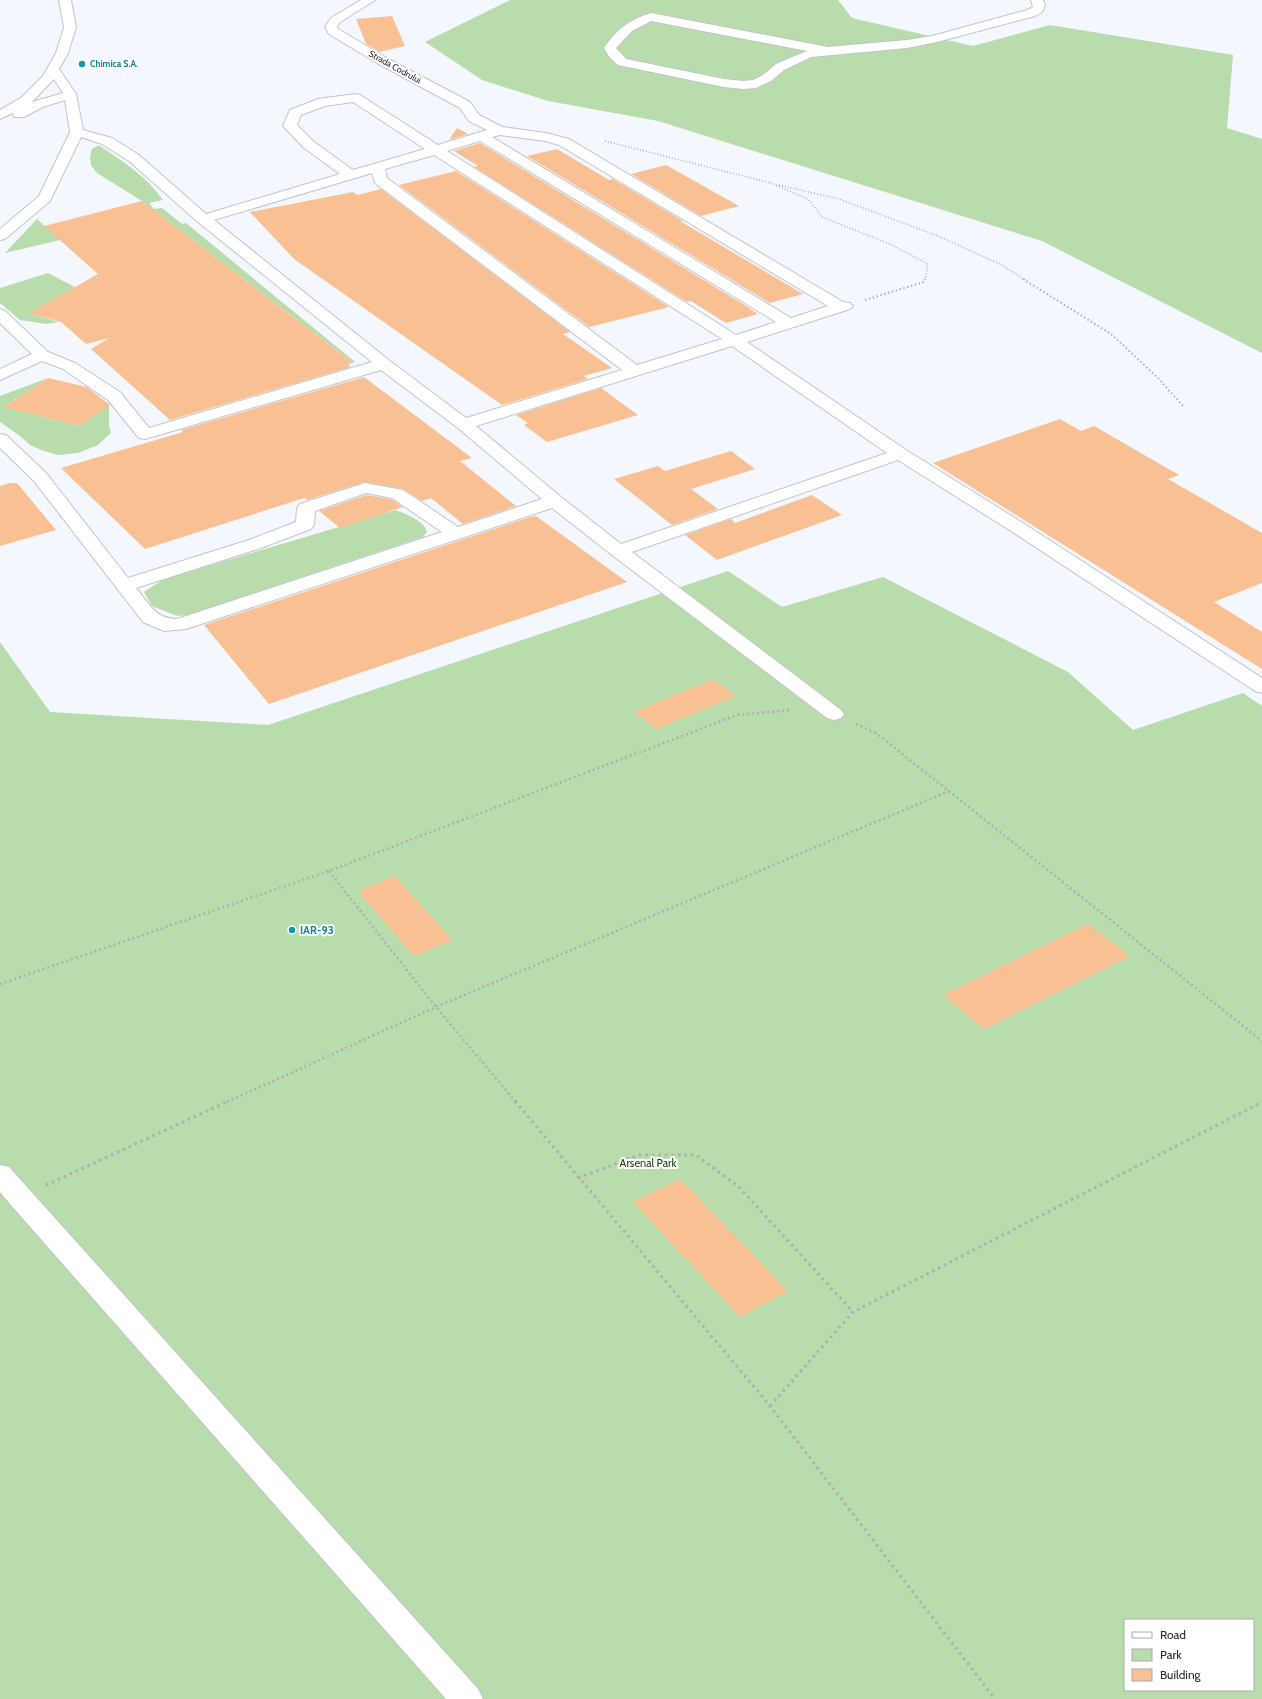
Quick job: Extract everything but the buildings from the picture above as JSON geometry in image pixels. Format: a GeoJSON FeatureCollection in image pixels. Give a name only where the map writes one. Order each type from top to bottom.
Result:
{"type":"FeatureCollection","features":[{"type":"Feature","properties":{"kind":"street"},"geometry":{"type":"LineString","coordinates":[[0,115],[26,101],[48,78],[54,69],[62,53],[70,27],[65,0]]}},
{"type":"Feature","properties":{"kind":"street","name":"Strada Codrului"},"geometry":{"type":"LineString","coordinates":[[369,0],[335,21],[332,27],[333,31],[381,60],[465,105],[474,118],[499,131]]}},
{"type":"Feature","properties":{"kind":"street"},"geometry":{"type":"LineString","coordinates":[[828,51],[651,17],[644,18],[633,25],[616,40],[610,48],[614,55],[622,62],[724,83],[743,85],[756,84],[780,68],[808,54],[908,44],[933,39],[1031,13],[1038,9],[1037,0]]}},
{"type":"Feature","properties":{"kind":"street"},"geometry":{"type":"LineString","coordinates":[[0,236],[45,198],[77,132],[70,95],[54,69]]}},
{"type":"Feature","properties":{"kind":"street"},"geometry":{"type":"LineString","coordinates":[[0,128],[15,115],[38,104],[70,95]]}},
{"type":"Feature","properties":{"kind":"street"},"geometry":{"type":"LineString","coordinates":[[351,175],[309,144],[290,126],[295,113],[323,102],[355,98],[734,340],[900,454],[1017,527],[1262,687]]}},
{"type":"Feature","properties":{"kind":"street"},"geometry":{"type":"LineString","coordinates":[[203,219],[499,131],[546,137],[564,142],[843,306]]}},
{"type":"Feature","properties":{"kind":"street"},"geometry":{"type":"LineString","coordinates":[[77,132],[107,141],[134,158],[203,219],[384,364],[464,424],[555,501],[618,551],[834,714]]}},
{"type":"Feature","properties":{"kind":"street"},"geometry":{"type":"LineString","coordinates":[[481,136],[788,323]]}},
{"type":"Feature","properties":{"kind":"street"},"geometry":{"type":"LineString","coordinates":[[378,167],[380,180],[634,371]]}},
{"type":"Feature","properties":{"kind":"street"},"geometry":{"type":"LineString","coordinates":[[464,424],[843,306]]}},
{"type":"Feature","properties":{"kind":"street"},"geometry":{"type":"LineString","coordinates":[[0,314],[42,355],[69,366],[114,396],[144,434],[384,364]]}},
{"type":"Feature","properties":{"kind":"street"},"geometry":{"type":"LineString","coordinates":[[0,375],[42,355]]}},
{"type":"Feature","properties":{"kind":"street"},"geometry":{"type":"LineString","coordinates":[[0,439],[40,477],[150,618],[164,625],[179,625],[555,501]]}},
{"type":"Feature","properties":{"kind":"street"},"geometry":{"type":"LineString","coordinates":[[618,551],[900,454]]}},
{"type":"Feature","properties":{"kind":"street"},"geometry":{"type":"LineString","coordinates":[[125,585],[255,544],[306,525],[306,508],[365,488],[397,494],[456,534]]}},
{"type":"Feature","properties":{"kind":"street"},"geometry":{"type":"LineString","coordinates":[[0,1174],[467,1699]]}},
{"type":"Feature","properties":{"kind":"path"},"geometry":{"type":"LineString","coordinates":[[603,140],[839,199],[938,236],[1002,265],[1111,334],[1157,377],[1183,406]]}},
{"type":"Feature","properties":{"kind":"path"},"geometry":{"type":"LineString","coordinates":[[771,183],[808,199],[822,217],[892,246],[928,264],[924,282],[843,306]]}},
{"type":"Feature","properties":{"kind":"path"},"geometry":{"type":"LineString","coordinates":[[0,984],[329,872],[737,715],[795,710],[834,714],[876,733],[1262,1041]]}},
{"type":"Feature","properties":{"kind":"path"},"geometry":{"type":"LineString","coordinates":[[19,1197],[436,1007],[949,791]]}},
{"type":"Feature","properties":{"kind":"path"},"geometry":{"type":"LineString","coordinates":[[329,872],[436,1007],[770,1406],[995,1699]]}},
{"type":"Feature","properties":{"kind":"path"},"geometry":{"type":"LineString","coordinates":[[770,1406],[853,1312],[1262,1102]]}},
{"type":"Feature","properties":{"kind":"path"},"geometry":{"type":"LineString","coordinates":[[578,1178],[639,1155],[696,1155],[738,1186],[853,1312]]}},
{"type":"Feature","properties":{"kind":"green space"},"geometry":{"type":"Polygon","coordinates":[[[510,0],[838,0],[852,18],[973,46],[1050,25],[1233,55],[1227,128],[1262,139],[1262,353],[1042,241],[658,121],[548,101],[482,80],[425,42],[510,0]]]}},
{"type":"Feature","properties":{"kind":"green space"},"geometry":{"type":"Polygon","coordinates":[[[100,146],[126,164],[150,184],[163,200],[149,203],[154,209],[162,208],[182,224],[186,223],[355,362],[353,363],[142,201],[97,173],[91,165],[90,157],[92,149],[100,146]]]}},
{"type":"Feature","properties":{"kind":"green space"},"geometry":{"type":"Polygon","coordinates":[[[37,219],[60,240],[5,253],[37,219]]]}},
{"type":"Feature","properties":{"kind":"green space"},"geometry":{"type":"Polygon","coordinates":[[[48,273],[75,287],[29,313],[59,322],[46,324],[20,320],[0,303],[0,288],[48,273]]]}},
{"type":"Feature","properties":{"kind":"green space"},"geometry":{"type":"Polygon","coordinates":[[[48,378],[4,407],[79,426],[109,405],[109,426],[111,433],[98,445],[78,453],[58,455],[30,445],[0,422],[0,396],[48,378]]]}},
{"type":"Feature","properties":{"kind":"green space"},"geometry":{"type":"Polygon","coordinates":[[[396,510],[414,518],[422,524],[427,532],[423,537],[188,615],[177,616],[152,606],[144,592],[164,579],[396,510]]]}},
{"type":"Feature","properties":{"kind":"green space","name":"Arsenal Park"},"geometry":{"type":"Polygon","coordinates":[[[728,571],[782,607],[883,577],[1068,672],[1133,730],[1243,693],[1262,706],[1262,1699],[0,1699],[0,642],[50,712],[268,725],[728,571]]]}},
{"type":"Feature","properties":{"kind":"place","name":"Chimica S.A."},"geometry":{"type":"Point","coordinates":[82,64]}},
{"type":"Feature","properties":{"kind":"place","name":"IAR-93"},"geometry":{"type":"Point","coordinates":[292,930]}}]}
